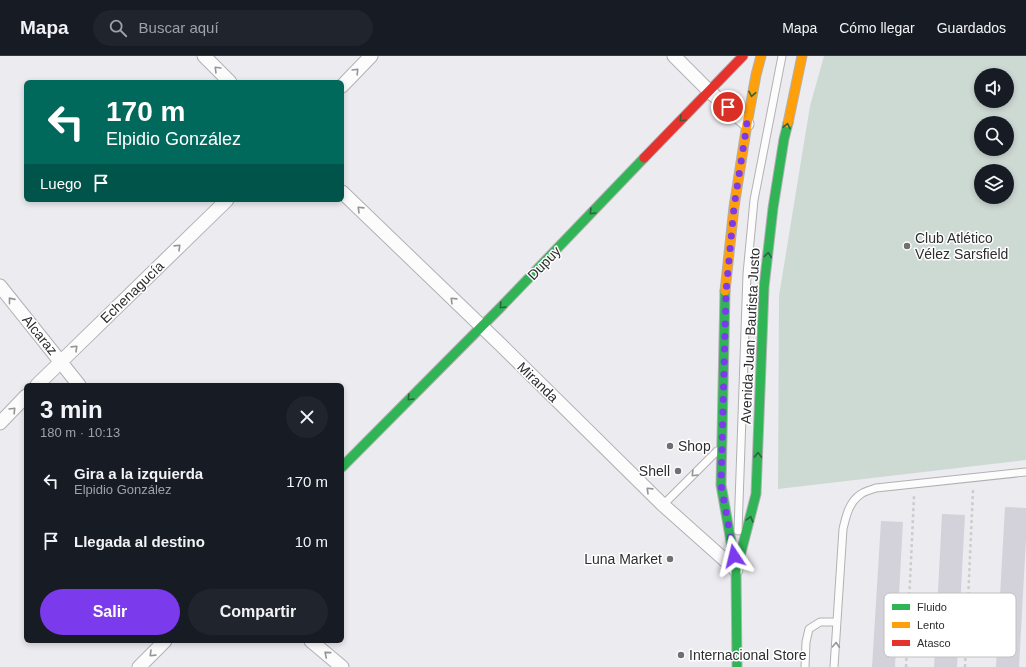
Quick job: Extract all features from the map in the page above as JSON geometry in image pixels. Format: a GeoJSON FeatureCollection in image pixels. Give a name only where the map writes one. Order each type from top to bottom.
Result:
{"type":"FeatureCollection","features":[{"type":"Feature","properties":{"kind":"main road","name":"Dupuy"},"geometry":{"type":"LineString","coordinates":[[344,465],[481,327],[743,56]]}},
{"type":"Feature","properties":{"kind":"main road","name":"Avenida Juan Bautista Justo"},"geometry":{"type":"LineString","coordinates":[[737,667],[736,570],[721,485],[726,292],[734,207],[747,124],[761,56]]}},
{"type":"Feature","properties":{"kind":"main road","name":"Avenida Juan Bautista Justo"},"geometry":{"type":"LineString","coordinates":[[736,570],[756,494],[764,287],[773,208],[784,139],[802,56]]}},
{"type":"Feature","properties":{"kind":"street"},"geometry":{"type":"LineString","coordinates":[[204,56],[228,80]]}},
{"type":"Feature","properties":{"kind":"street"},"geometry":{"type":"LineString","coordinates":[[344,84],[371,56]]}},
{"type":"Feature","properties":{"kind":"street"},"geometry":{"type":"LineString","coordinates":[[674,56],[709,91],[747,124]]}},
{"type":"Feature","properties":{"kind":"street","name":"Miranda"},"geometry":{"type":"LineString","coordinates":[[344,194],[502,346],[663,505],[736,570]]}},
{"type":"Feature","properties":{"kind":"street","name":"Echenagucía"},"geometry":{"type":"LineString","coordinates":[[39,383],[225,202]]}},
{"type":"Feature","properties":{"kind":"street","name":"Alcaraz"},"geometry":{"type":"LineString","coordinates":[[0,286],[77,383]]}},
{"type":"Feature","properties":{"kind":"street"},"geometry":{"type":"LineString","coordinates":[[0,423],[24,398]]}},
{"type":"Feature","properties":{"kind":"street"},"geometry":{"type":"LineString","coordinates":[[139,667],[164,643]]}},
{"type":"Feature","properties":{"kind":"street"},"geometry":{"type":"LineString","coordinates":[[313,643],[342,667]]}},
{"type":"Feature","properties":{"kind":"lane"},"geometry":{"type":"LineString","coordinates":[[736,570],[747,274],[754,200],[782,56]]}},
{"type":"Feature","properties":{"kind":"lane"},"geometry":{"type":"LineString","coordinates":[[663,505],[722,447]]}},
{"type":"Feature","properties":{"kind":"lane"},"geometry":{"type":"LineString","coordinates":[[834,667],[843,529],[847,513],[853,501],[861,493],[876,488],[1026,472]]}},
{"type":"Feature","properties":{"kind":"lane"},"geometry":{"type":"LineString","coordinates":[[805,667],[806,642],[810,629],[820,622],[837,622]]}},
{"type":"Feature","properties":{"kind":"path"},"geometry":{"type":"LineString","coordinates":[[969,593],[974,477]]}},
{"type":"Feature","properties":{"kind":"path"},"geometry":{"type":"LineString","coordinates":[[909,593],[914,483]]}},
{"type":"Feature","properties":{"kind":"path"},"geometry":{"type":"LineString","coordinates":[[906,657],[906,667]]}},
{"type":"Feature","properties":{"kind":"path"},"geometry":{"type":"LineString","coordinates":[[965,657],[965,667]]}},
{"type":"Feature","properties":{"kind":"shaded area","name":"Club Atlético Vélez Sarsfield"},"geometry":{"type":"Polygon","coordinates":[[[824,56],[1026,56],[1026,460],[778,489],[779,296],[810,106],[824,56]]]}},
{"type":"Feature","properties":{"kind":"building"},"geometry":{"type":"Polygon","coordinates":[[[1005,507],[1026,508],[1026,539],[1019,667],[996,667],[997,657],[1016,657],[1016,593],[1000,593],[1005,507]]]}},
{"type":"Feature","properties":{"kind":"building"},"geometry":{"type":"Polygon","coordinates":[[[942,514],[965,515],[961,593],[938,593],[942,514]]]}},
{"type":"Feature","properties":{"kind":"building"},"geometry":{"type":"Polygon","coordinates":[[[881,521],[903,522],[899,593],[884,593],[884,657],[896,657],[895,667],[872,667],[881,521]]]}},
{"type":"Feature","properties":{"kind":"building"},"geometry":{"type":"Polygon","coordinates":[[[935,657],[958,657],[957,667],[934,667],[935,657]]]}},
{"type":"Feature","properties":{"kind":"traffic: fast"},"geometry":{"type":"LineString","coordinates":[[738,564],[756,494],[764,287],[773,208],[788,123]]}},
{"type":"Feature","properties":{"kind":"traffic: fast"},"geometry":{"type":"LineString","coordinates":[[344,465],[500,308],[644,158]]}},
{"type":"Feature","properties":{"kind":"traffic: fast"},"geometry":{"type":"LineString","coordinates":[[725,291],[721,485],[736,570],[737,667]]}},
{"type":"Feature","properties":{"kind":"traffic: slow"},"geometry":{"type":"LineString","coordinates":[[725,291],[734,207],[747,124],[761,56]]}},
{"type":"Feature","properties":{"kind":"traffic: slow"},"geometry":{"type":"LineString","coordinates":[[788,123],[802,56]]}},
{"type":"Feature","properties":{"kind":"traffic: jam"},"geometry":{"type":"LineString","coordinates":[[644,158],[743,56]]}},
{"type":"Feature","properties":{"kind":"place","name":"Club Atlético Vélez Sarsfield"},"geometry":{"type":"Point","coordinates":[907,246]}},
{"type":"Feature","properties":{"kind":"place","name":"Shop"},"geometry":{"type":"Point","coordinates":[670,446]}},
{"type":"Feature","properties":{"kind":"place","name":"Shell"},"geometry":{"type":"Point","coordinates":[678,471]}},
{"type":"Feature","properties":{"kind":"place","name":"Luna Market"},"geometry":{"type":"Point","coordinates":[670,559]}},
{"type":"Feature","properties":{"kind":"place","name":"Internacional Store"},"geometry":{"type":"Point","coordinates":[681,655]}},
{"type":"Feature","properties":{"kind":"route"},"geometry":{"type":"LineString","coordinates":[[728,107],[747,124],[734,207],[726,292],[721,485],[734,556]]}}]}
